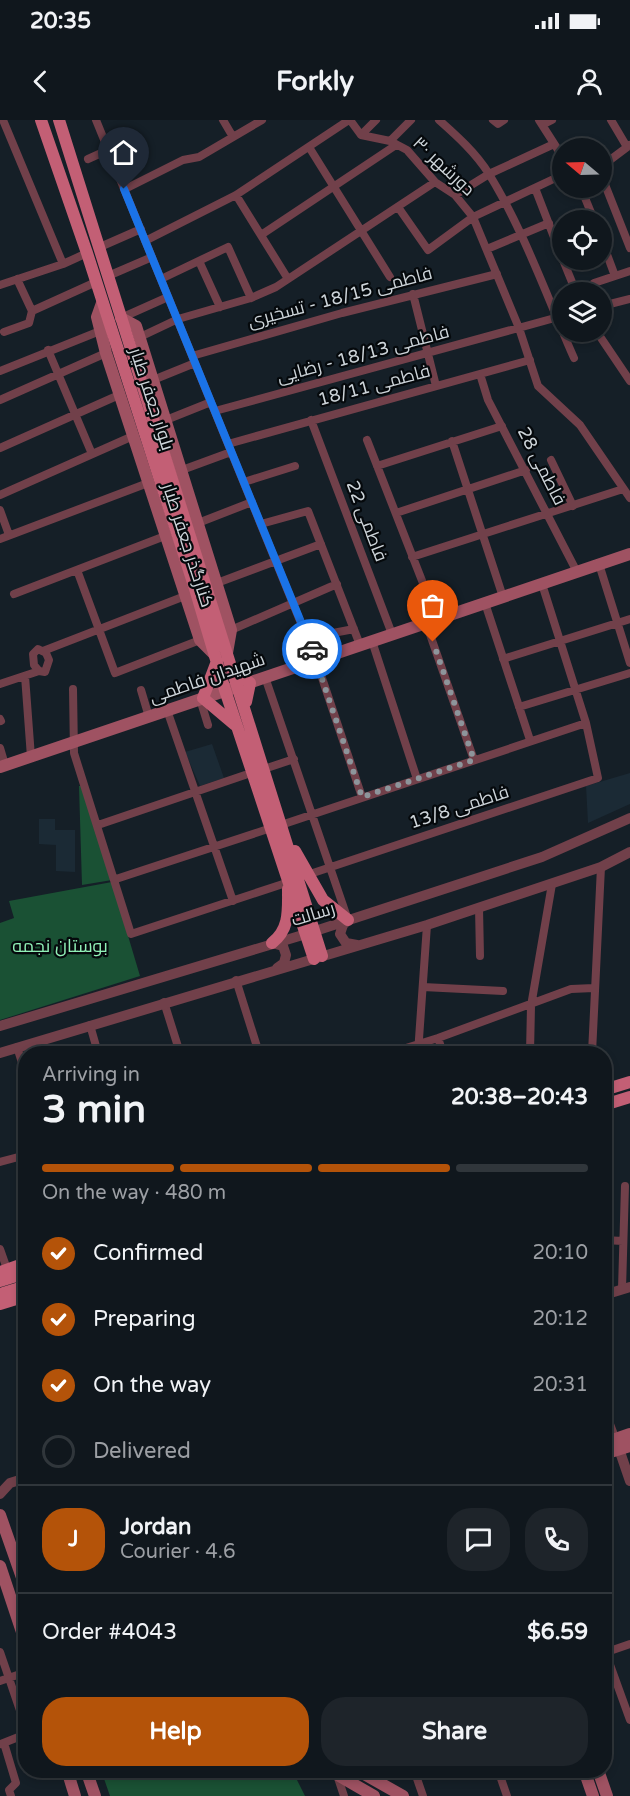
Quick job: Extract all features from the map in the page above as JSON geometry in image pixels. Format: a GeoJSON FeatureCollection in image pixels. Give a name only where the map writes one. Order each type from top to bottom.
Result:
{"type":"FeatureCollection","features":[{"type":"Feature","properties":{"kind":"main road","name":"بلوار جعفر طیار"},"geometry":{"type":"LineString","coordinates":[[41,120],[220,656],[244,684],[246,712],[278,827]]}},
{"type":"Feature","properties":{"kind":"main road","name":"بلوار جعفر طیار"},"geometry":{"type":"LineString","coordinates":[[59,120],[100,247],[220,656],[225,690],[237,728],[278,827]]}},
{"type":"Feature","properties":{"kind":"main road"},"geometry":{"type":"LineString","coordinates":[[87,253],[100,247]]}},
{"type":"Feature","properties":{"kind":"main road","name":"کنارگذر جعفر طیار"},"geometry":{"type":"LineString","coordinates":[[102,303],[97,317],[106,353],[185,596],[200,640],[220,656],[231,630],[140,336]]}},
{"type":"Feature","properties":{"kind":"main road"},"geometry":{"type":"LineString","coordinates":[[121,318],[136,326],[140,336]]}},
{"type":"Feature","properties":{"kind":"main road","name":"شهیدان فاطمی"},"geometry":{"type":"LineString","coordinates":[[3,766],[630,554]]}},
{"type":"Feature","properties":{"kind":"main road"},"geometry":{"type":"LineString","coordinates":[[220,656],[201,699],[219,709],[237,728]]}},
{"type":"Feature","properties":{"kind":"main road"},"geometry":{"type":"LineString","coordinates":[[278,827],[298,878],[318,957]]}},
{"type":"Feature","properties":{"kind":"main road"},"geometry":{"type":"LineString","coordinates":[[278,827],[298,878],[348,920]]}},
{"type":"Feature","properties":{"kind":"main road"},"geometry":{"type":"LineString","coordinates":[[272,943],[282,936],[286,927],[298,878]]}},
{"type":"Feature","properties":{"kind":"main road"},"geometry":{"type":"LineString","coordinates":[[612,1088],[630,1082]]}},
{"type":"Feature","properties":{"kind":"main road"},"geometry":{"type":"LineString","coordinates":[[612,1103],[630,1097]]}},
{"type":"Feature","properties":{"kind":"main road"},"geometry":{"type":"LineString","coordinates":[[3,1271],[18,1266]]}},
{"type":"Feature","properties":{"kind":"main road"},"geometry":{"type":"LineString","coordinates":[[0,1281],[18,1275]]}},
{"type":"Feature","properties":{"kind":"main road"},"geometry":{"type":"LineString","coordinates":[[0,1294],[18,1288]]}},
{"type":"Feature","properties":{"kind":"main road"},"geometry":{"type":"LineString","coordinates":[[0,1304],[18,1298]]}},
{"type":"Feature","properties":{"kind":"main road"},"geometry":{"type":"LineString","coordinates":[[617,1444],[630,1434]]}},
{"type":"Feature","properties":{"kind":"main road"},"geometry":{"type":"LineString","coordinates":[[0,1515],[18,1566]]}},
{"type":"Feature","properties":{"kind":"main road"},"geometry":{"type":"LineString","coordinates":[[0,1566],[18,1619]]}},
{"type":"Feature","properties":{"kind":"main road"},"geometry":{"type":"LineString","coordinates":[[69,1778],[75,1796]]}},
{"type":"Feature","properties":{"kind":"main road"},"geometry":{"type":"LineString","coordinates":[[89,1778],[95,1796]]}},
{"type":"Feature","properties":{"kind":"main road"},"geometry":{"type":"LineString","coordinates":[[343,1778],[374,1796]]}},
{"type":"Feature","properties":{"kind":"main road"},"geometry":{"type":"LineString","coordinates":[[371,1778],[403,1796]]}},
{"type":"Feature","properties":{"kind":"main road"},"geometry":{"type":"LineString","coordinates":[[587,1778],[593,1796]]}},
{"type":"Feature","properties":{"kind":"main road"},"geometry":{"type":"LineString","coordinates":[[601,1778],[607,1796]]}},
{"type":"Feature","properties":{"kind":"street"},"geometry":{"type":"LineString","coordinates":[[3,120],[63,264]]}},
{"type":"Feature","properties":{"kind":"street"},"geometry":{"type":"LineString","coordinates":[[96,120],[308,638],[362,797]]}},
{"type":"Feature","properties":{"kind":"street"},"geometry":{"type":"LineString","coordinates":[[223,120],[233,137]]}},
{"type":"Feature","properties":{"kind":"street"},"geometry":{"type":"LineString","coordinates":[[124,189],[183,160],[200,157],[262,120]]}},
{"type":"Feature","properties":{"kind":"street"},"geometry":{"type":"LineString","coordinates":[[146,241],[236,195],[350,120],[361,135],[376,120]]}},
{"type":"Feature","properties":{"kind":"street"},"geometry":{"type":"LineString","coordinates":[[261,235],[393,143],[411,120]]}},
{"type":"Feature","properties":{"kind":"street"},"geometry":{"type":"LineString","coordinates":[[439,120],[472,152],[489,174],[552,302]]}},
{"type":"Feature","properties":{"kind":"street"},"geometry":{"type":"LineString","coordinates":[[493,120],[498,124],[504,120]]}},
{"type":"Feature","properties":{"kind":"street"},"geometry":{"type":"LineString","coordinates":[[552,120],[541,123],[552,141]]}},
{"type":"Feature","properties":{"kind":"street"},"geometry":{"type":"LineString","coordinates":[[611,120],[628,146],[612,158]]}},
{"type":"Feature","properties":{"kind":"street","name":"دورشهر ۳۰"},"geometry":{"type":"LineString","coordinates":[[361,135],[393,143],[407,150],[435,182],[455,195],[473,217],[519,328],[538,387],[580,425],[630,498]]}},
{"type":"Feature","properties":{"kind":"street"},"geometry":{"type":"LineString","coordinates":[[455,195],[489,174],[552,145]]}},
{"type":"Feature","properties":{"kind":"street"},"geometry":{"type":"LineString","coordinates":[[309,147],[390,277]]}},
{"type":"Feature","properties":{"kind":"street"},"geometry":{"type":"LineString","coordinates":[[88,159],[108,150]]}},
{"type":"Feature","properties":{"kind":"street"},"geometry":{"type":"LineString","coordinates":[[398,207],[428,250],[473,217],[552,180]]}},
{"type":"Feature","properties":{"kind":"street"},"geometry":{"type":"LineString","coordinates":[[140,336],[178,320],[251,298],[288,279],[435,182]]}},
{"type":"Feature","properties":{"kind":"street"},"geometry":{"type":"LineString","coordinates":[[536,188],[552,231]]}},
{"type":"Feature","properties":{"kind":"street"},"geometry":{"type":"LineString","coordinates":[[236,195],[288,279]]}},
{"type":"Feature","properties":{"kind":"street"},"geometry":{"type":"LineString","coordinates":[[610,198],[630,248]]}},
{"type":"Feature","properties":{"kind":"street"},"geometry":{"type":"LineString","coordinates":[[487,249],[549,223]]}},
{"type":"Feature","properties":{"kind":"street"},"geometry":{"type":"LineString","coordinates":[[100,247],[141,229]]}},
{"type":"Feature","properties":{"kind":"street"},"geometry":{"type":"LineString","coordinates":[[161,279],[228,247],[251,298]]}},
{"type":"Feature","properties":{"kind":"street"},"geometry":{"type":"LineString","coordinates":[[0,285],[63,264],[87,253]]}},
{"type":"Feature","properties":{"kind":"street"},"geometry":{"type":"LineString","coordinates":[[108,276],[152,257]]}},
{"type":"Feature","properties":{"kind":"street"},"geometry":{"type":"LineString","coordinates":[[199,261],[220,307]]}},
{"type":"Feature","properties":{"kind":"street"},"geometry":{"type":"LineString","coordinates":[[612,268],[615,276]]}},
{"type":"Feature","properties":{"kind":"street"},"geometry":{"type":"LineString","coordinates":[[597,282],[630,272]]}},
{"type":"Feature","properties":{"kind":"street","name":"فاطمی 18/15 - تسخیری"},"geometry":{"type":"LineString","coordinates":[[153,380],[194,360],[413,294],[497,274]]}},
{"type":"Feature","properties":{"kind":"street"},"geometry":{"type":"LineString","coordinates":[[4,332],[29,323],[32,311],[17,279]]}},
{"type":"Feature","properties":{"kind":"street"},"geometry":{"type":"LineString","coordinates":[[32,311],[96,282]]}},
{"type":"Feature","properties":{"kind":"street"},"geometry":{"type":"LineString","coordinates":[[413,294],[426,354],[436,386]]}},
{"type":"Feature","properties":{"kind":"street"},"geometry":{"type":"LineString","coordinates":[[121,318],[168,297]]}},
{"type":"Feature","properties":{"kind":"street"},"geometry":{"type":"LineString","coordinates":[[612,304],[630,299]]}},
{"type":"Feature","properties":{"kind":"street","name":"فاطمی 18/13 - رضایی"},"geometry":{"type":"LineString","coordinates":[[215,411],[552,319]]}},
{"type":"Feature","properties":{"kind":"street"},"geometry":{"type":"LineString","coordinates":[[0,371],[100,331]]}},
{"type":"Feature","properties":{"kind":"street"},"geometry":{"type":"LineString","coordinates":[[568,342],[574,358]]}},
{"type":"Feature","properties":{"kind":"street"},"geometry":{"type":"LineString","coordinates":[[604,342],[630,381]]}},
{"type":"Feature","properties":{"kind":"street"},"geometry":{"type":"LineString","coordinates":[[48,350],[92,454]]}},
{"type":"Feature","properties":{"kind":"street"},"geometry":{"type":"LineString","coordinates":[[0,400],[106,353]]}},
{"type":"Feature","properties":{"kind":"street","name":"فاطمی 18/11"},"geometry":{"type":"LineString","coordinates":[[182,470],[230,448],[311,420],[530,360]]}},
{"type":"Feature","properties":{"kind":"street","name":"فاطمی 28"},"geometry":{"type":"LineString","coordinates":[[480,374],[488,400],[577,572]]}},
{"type":"Feature","properties":{"kind":"street"},"geometry":{"type":"LineString","coordinates":[[0,448],[119,395]]}},
{"type":"Feature","properties":{"kind":"street"},"geometry":{"type":"LineString","coordinates":[[166,420],[211,402]]}},
{"type":"Feature","properties":{"kind":"street","name":"فاطمی 22"},"geometry":{"type":"LineString","coordinates":[[311,420],[392,634]]}},
{"type":"Feature","properties":{"kind":"street"},"geometry":{"type":"LineString","coordinates":[[378,466],[502,426]]}},
{"type":"Feature","properties":{"kind":"street"},"geometry":{"type":"LineString","coordinates":[[0,495],[133,436]]}},
{"type":"Feature","properties":{"kind":"street"},"geometry":{"type":"LineString","coordinates":[[367,440],[412,557],[474,760]]}},
{"type":"Feature","properties":{"kind":"street"},"geometry":{"type":"LineString","coordinates":[[452,441],[503,597]]}},
{"type":"Feature","properties":{"kind":"street"},"geometry":{"type":"LineString","coordinates":[[551,460],[573,506]]}},
{"type":"Feature","properties":{"kind":"street"},"geometry":{"type":"LineString","coordinates":[[244,482],[295,466]]}},
{"type":"Feature","properties":{"kind":"street"},"geometry":{"type":"LineString","coordinates":[[396,513],[526,470]]}},
{"type":"Feature","properties":{"kind":"street"},"geometry":{"type":"LineString","coordinates":[[0,539],[148,483]]}},
{"type":"Feature","properties":{"kind":"street"},"geometry":{"type":"LineString","coordinates":[[412,557],[623,489]]}},
{"type":"Feature","properties":{"kind":"street"},"geometry":{"type":"LineString","coordinates":[[198,523],[252,502]]}},
{"type":"Feature","properties":{"kind":"street"},"geometry":{"type":"LineString","coordinates":[[0,510],[9,535]]}},
{"type":"Feature","properties":{"kind":"street"},"geometry":{"type":"LineString","coordinates":[[261,524],[308,511],[360,645]]}},
{"type":"Feature","properties":{"kind":"street"},"geometry":{"type":"LineString","coordinates":[[14,594],[165,536]]}},
{"type":"Feature","properties":{"kind":"street"},"geometry":{"type":"LineString","coordinates":[[217,583],[321,544]]}},
{"type":"Feature","properties":{"kind":"street"},"geometry":{"type":"LineString","coordinates":[[599,564],[630,663]]}},
{"type":"Feature","properties":{"kind":"street"},"geometry":{"type":"LineString","coordinates":[[78,570],[115,673],[200,640]]}},
{"type":"Feature","properties":{"kind":"street"},"geometry":{"type":"LineString","coordinates":[[231,630],[337,584]]}},
{"type":"Feature","properties":{"kind":"street"},"geometry":{"type":"LineString","coordinates":[[73,689],[74,753],[116,879],[586,723],[542,584]]}},
{"type":"Feature","properties":{"kind":"street"},"geometry":{"type":"LineString","coordinates":[[39,671],[34,665],[33,654],[36,650],[43,651],[185,596]]}},
{"type":"Feature","properties":{"kind":"street"},"geometry":{"type":"LineString","coordinates":[[485,603],[530,740]]}},
{"type":"Feature","properties":{"kind":"street"},"geometry":{"type":"LineString","coordinates":[[503,659],[630,618]]}},
{"type":"Feature","properties":{"kind":"street"},"geometry":{"type":"LineString","coordinates":[[308,638],[354,629]]}},
{"type":"Feature","properties":{"kind":"street"},"geometry":{"type":"LineString","coordinates":[[372,641],[417,779]]}},
{"type":"Feature","properties":{"kind":"street"},"geometry":{"type":"LineString","coordinates":[[0,684],[39,671],[45,672],[48,667],[48,656],[43,651]]}},
{"type":"Feature","properties":{"kind":"street"},"geometry":{"type":"LineString","coordinates":[[519,707],[630,673]]}},
{"type":"Feature","properties":{"kind":"street"},"geometry":{"type":"LineString","coordinates":[[25,676],[31,757]]}},
{"type":"Feature","properties":{"kind":"street"},"geometry":{"type":"LineString","coordinates":[[265,677],[348,920],[343,925],[340,934],[346,943],[357,945]]}},
{"type":"Feature","properties":{"kind":"street"},"geometry":{"type":"LineString","coordinates":[[141,690],[149,717]]}},
{"type":"Feature","properties":{"kind":"street"},"geometry":{"type":"LineString","coordinates":[[201,699],[208,725]]}},
{"type":"Feature","properties":{"kind":"street"},"geometry":{"type":"LineString","coordinates":[[167,710],[233,901]]}},
{"type":"Feature","properties":{"kind":"street","name":"فاطمی 13/8"},"geometry":{"type":"LineString","coordinates":[[116,879],[131,934],[233,901],[598,778],[586,723]]}},
{"type":"Feature","properties":{"kind":"street"},"geometry":{"type":"LineString","coordinates":[[0,748],[3,766]]}},
{"type":"Feature","properties":{"kind":"street"},"geometry":{"type":"LineString","coordinates":[[267,768],[294,759]]}},
{"type":"Feature","properties":{"kind":"street"},"geometry":{"type":"LineString","coordinates":[[98,825],[245,775]]}},
{"type":"Feature","properties":{"kind":"street","name":"رسالت"},"geometry":{"type":"LineString","coordinates":[[0,1026],[310,932],[542,857],[630,818]]}},
{"type":"Feature","properties":{"kind":"street"},"geometry":{"type":"LineString","coordinates":[[20,1046],[427,925],[601,867],[630,852]]}},
{"type":"Feature","properties":{"kind":"street"},"geometry":{"type":"LineString","coordinates":[[592,1046],[601,867]]}},
{"type":"Feature","properties":{"kind":"street"},"geometry":{"type":"LineString","coordinates":[[530,1046],[531,1006],[552,884]]}},
{"type":"Feature","properties":{"kind":"street"},"geometry":{"type":"LineString","coordinates":[[479,908],[480,956]]}},
{"type":"Feature","properties":{"kind":"street"},"geometry":{"type":"LineString","coordinates":[[419,1046],[427,925]]}},
{"type":"Feature","properties":{"kind":"street"},"geometry":{"type":"LineString","coordinates":[[272,943],[283,946],[286,954],[284,963],[277,968]]}},
{"type":"Feature","properties":{"kind":"street"},"geometry":{"type":"LineString","coordinates":[[236,980],[257,1046]]}},
{"type":"Feature","properties":{"kind":"street"},"geometry":{"type":"LineString","coordinates":[[423,987],[503,991]]}},
{"type":"Feature","properties":{"kind":"street"},"geometry":{"type":"LineString","coordinates":[[423,1046],[438,1038],[570,990],[594,988]]}},
{"type":"Feature","properties":{"kind":"street"},"geometry":{"type":"LineString","coordinates":[[164,1002],[178,1046]]}},
{"type":"Feature","properties":{"kind":"street"},"geometry":{"type":"LineString","coordinates":[[90,1025],[96,1046]]}},
{"type":"Feature","properties":{"kind":"street"},"geometry":{"type":"LineString","coordinates":[[438,1038],[441,1046]]}},
{"type":"Feature","properties":{"kind":"street"},"geometry":{"type":"LineString","coordinates":[[0,1053],[17,1047],[18,1050]]}},
{"type":"Feature","properties":{"kind":"street"},"geometry":{"type":"LineString","coordinates":[[0,1162],[18,1157]]}},
{"type":"Feature","properties":{"kind":"street"},"geometry":{"type":"LineString","coordinates":[[625,1186],[623,1241],[626,1288]]}},
{"type":"Feature","properties":{"kind":"street"},"geometry":{"type":"LineString","coordinates":[[612,1240],[623,1241]]}},
{"type":"Feature","properties":{"kind":"street"},"geometry":{"type":"LineString","coordinates":[[0,1249],[3,1271]]}},
{"type":"Feature","properties":{"kind":"street"},"geometry":{"type":"LineString","coordinates":[[617,1444],[630,1481]]}},
{"type":"Feature","properties":{"kind":"street"},"geometry":{"type":"LineString","coordinates":[[0,1494],[5,1481]]}},
{"type":"Feature","properties":{"kind":"street"},"geometry":{"type":"LineString","coordinates":[[612,1650],[630,1644]]}},
{"type":"Feature","properties":{"kind":"street"},"geometry":{"type":"LineString","coordinates":[[0,1652],[4,1680],[18,1711]]}},
{"type":"Feature","properties":{"kind":"street"},"geometry":{"type":"LineString","coordinates":[[612,1671],[630,1720]]}},
{"type":"Feature","properties":{"kind":"street"},"geometry":{"type":"LineString","coordinates":[[11,1796],[9,1790],[16,1783],[2,1744],[18,1737]]}},
{"type":"Feature","properties":{"kind":"street"},"geometry":{"type":"LineString","coordinates":[[336,1778],[345,1796]]}},
{"type":"Feature","properties":{"kind":"street"},"geometry":{"type":"LineString","coordinates":[[417,1778],[423,1796]]}},
{"type":"Feature","properties":{"kind":"street"},"geometry":{"type":"LineString","coordinates":[[501,1778],[507,1796]]}},
{"type":"Feature","properties":{"kind":"shaded area"},"geometry":{"type":"Polygon","coordinates":[[[212,744],[224,778],[200,786],[185,752],[212,744]]]}},
{"type":"Feature","properties":{"kind":"shaded area"},"geometry":{"type":"Polygon","coordinates":[[[630,773],[630,804],[588,823],[586,786],[630,773]]]}},
{"type":"Feature","properties":{"kind":"shaded area"},"geometry":{"type":"Polygon","coordinates":[[[39,819],[55,819],[55,830],[75,830],[75,872],[56,871],[56,845],[39,844],[39,819]]]}},
{"type":"Feature","properties":{"kind":"green space"},"geometry":{"type":"Polygon","coordinates":[[[79,786],[82,786],[112,880],[82,885],[79,786]]]}},
{"type":"Feature","properties":{"kind":"green space","name":"بوستان نجمه"},"geometry":{"type":"Polygon","coordinates":[[[112,882],[140,976],[0,1020],[0,923],[14,918],[9,901],[112,882]]]}},
{"type":"Feature","properties":{"kind":"green space"},"geometry":{"type":"Polygon","coordinates":[[[104,1778],[296,1778],[305,1796],[110,1796],[104,1778]]]}},
{"type":"Feature","properties":{"kind":"way so far"},"geometry":{"type":"LineString","coordinates":[[312,649],[362,797],[474,760],[433,642]]}},
{"type":"Feature","properties":{"kind":"route"},"geometry":{"type":"LineString","coordinates":[[124,189],[312,649]]}}]}
